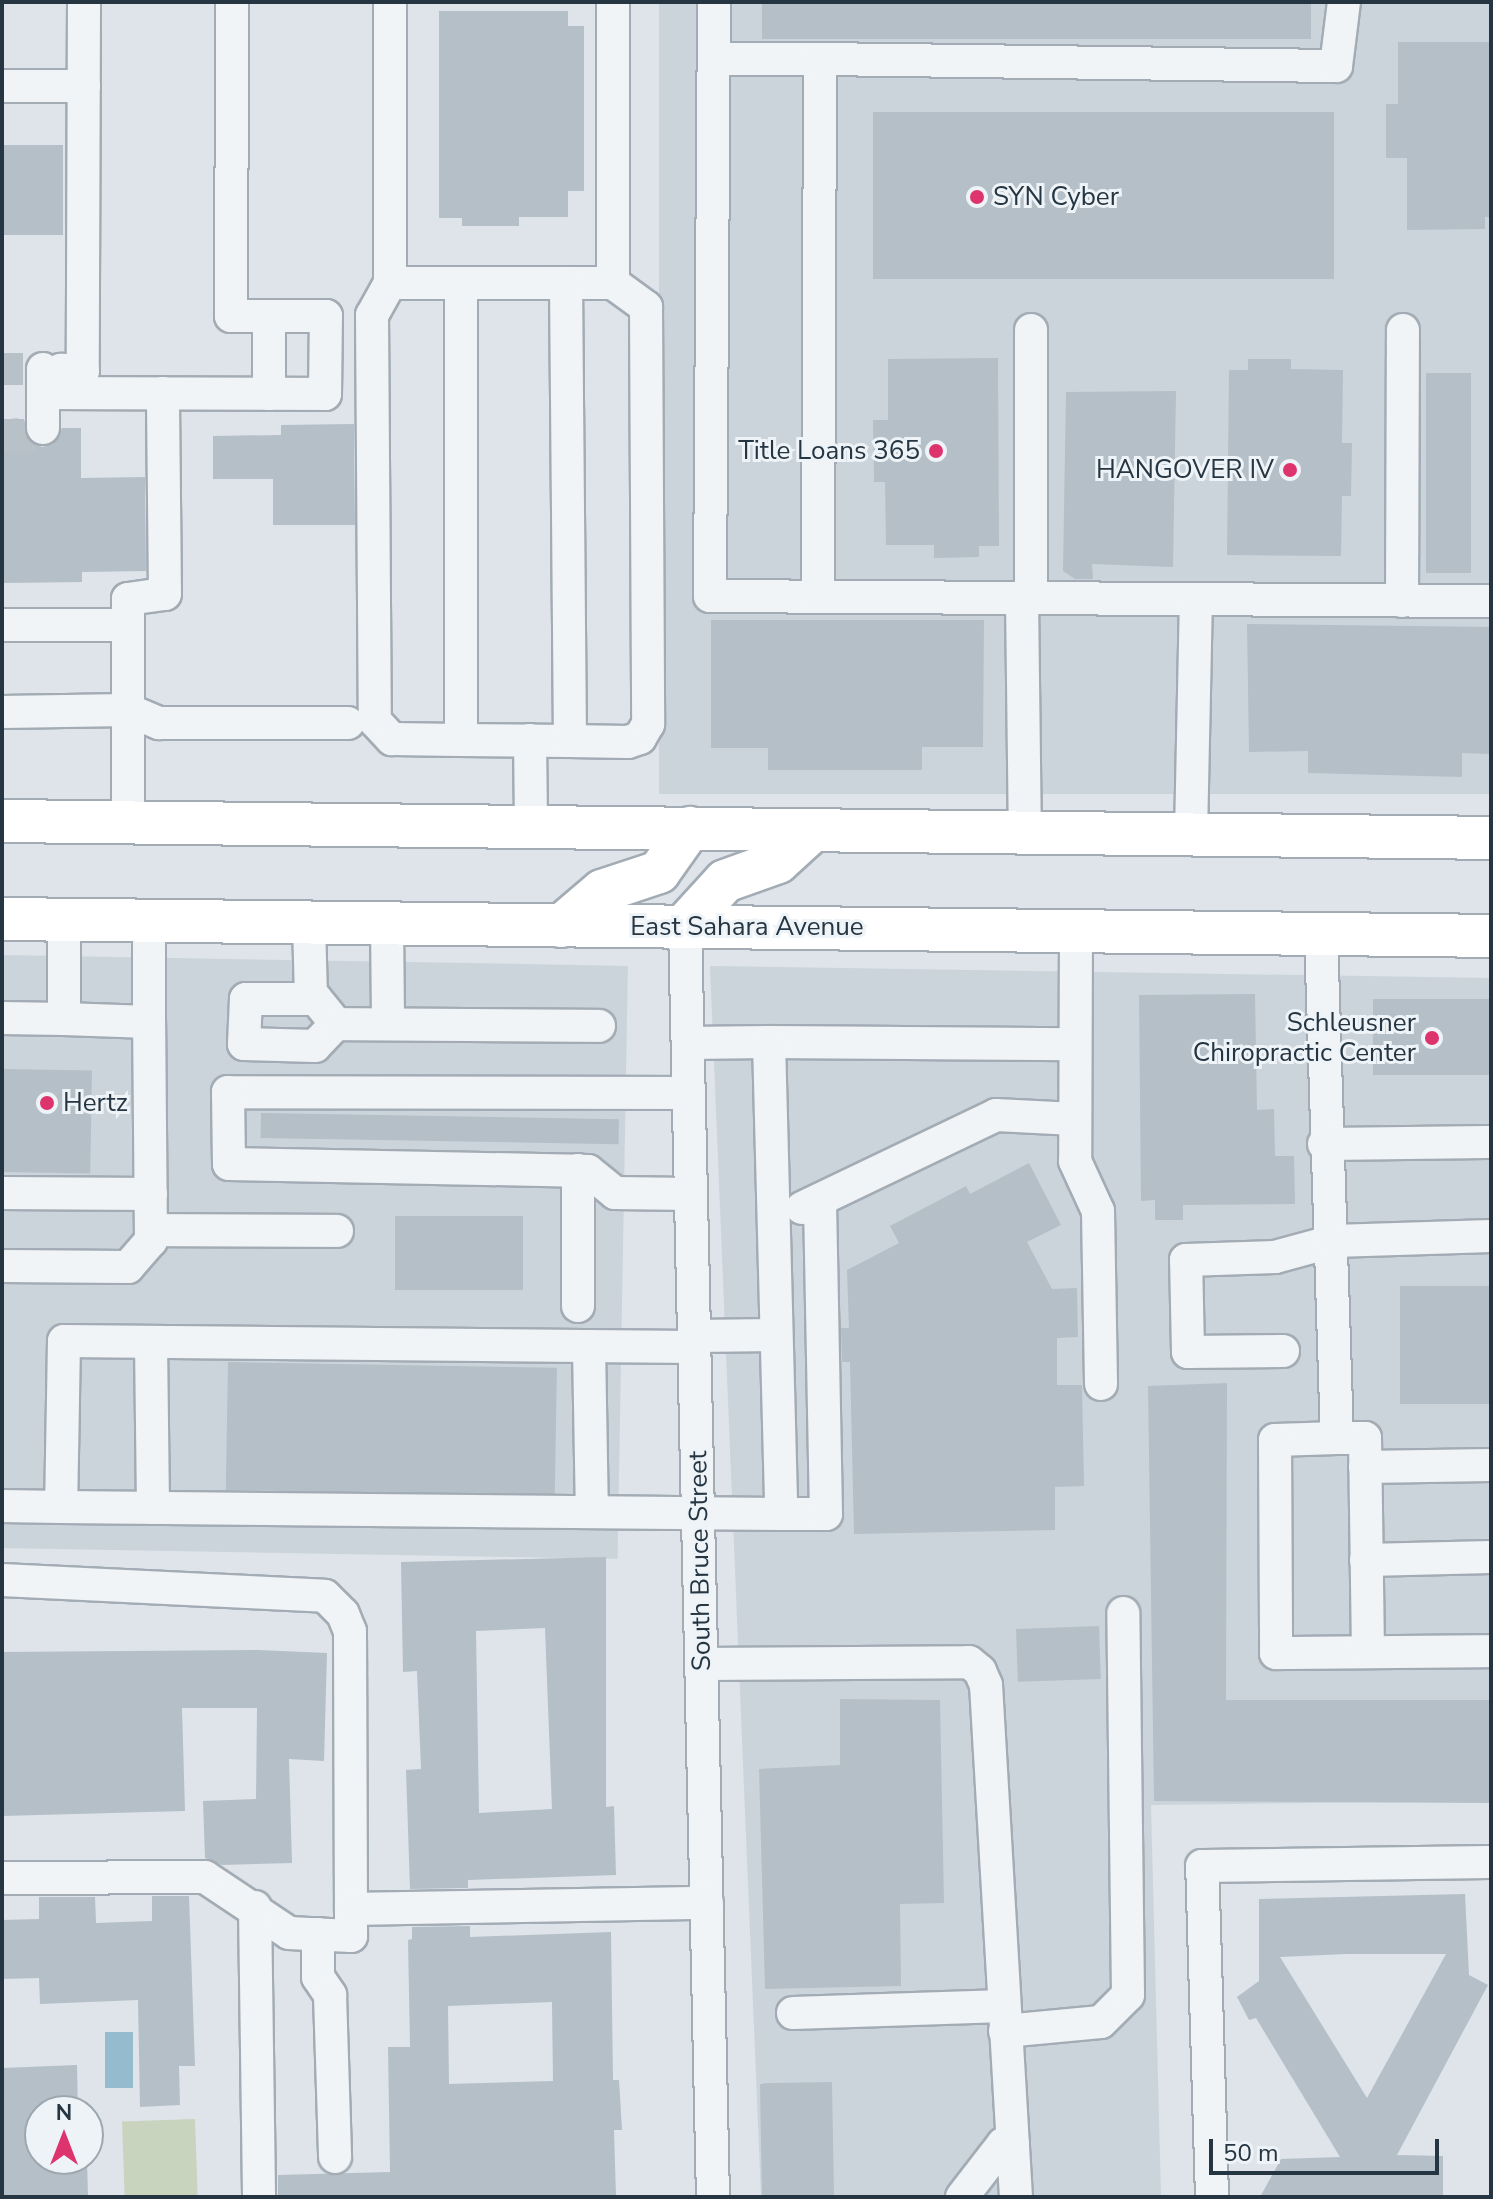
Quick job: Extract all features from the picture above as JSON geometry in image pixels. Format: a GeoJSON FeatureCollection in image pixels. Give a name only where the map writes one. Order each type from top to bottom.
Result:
{"type":"FeatureCollection","features":[{"type":"Feature","properties":{"kind":"main road"},"geometry":{"type":"LineString","coordinates":[[2,821],[1491,838]]}},
{"type":"Feature","properties":{"kind":"main road"},"geometry":{"type":"LineString","coordinates":[[561,926],[602,891],[659,872],[690,828]]}},
{"type":"Feature","properties":{"kind":"main road"},"geometry":{"type":"LineString","coordinates":[[685,925],[725,881],[778,862],[812,831]]}},
{"type":"Feature","properties":{"kind":"main road","name":"East Sahara Avenue"},"geometry":{"type":"LineString","coordinates":[[2,919],[1491,936]]}},
{"type":"Feature","properties":{"kind":"street"},"geometry":{"type":"LineString","coordinates":[[46,379],[83,371],[84,2]]}},
{"type":"Feature","properties":{"kind":"street"},"geometry":{"type":"LineString","coordinates":[[46,379],[163,393],[325,394],[326,316],[231,316],[232,2]]}},
{"type":"Feature","properties":{"kind":"street"},"geometry":{"type":"LineString","coordinates":[[390,2],[390,283],[372,315],[375,721],[392,739],[628,742],[640,738],[648,724],[646,307],[613,283],[390,283]]}},
{"type":"Feature","properties":{"kind":"street"},"geometry":{"type":"LineString","coordinates":[[613,2],[613,283]]}},
{"type":"Feature","properties":{"kind":"street"},"geometry":{"type":"LineString","coordinates":[[714,2],[710,596],[1491,601]]}},
{"type":"Feature","properties":{"kind":"street"},"geometry":{"type":"LineString","coordinates":[[714,59],[1336,66],[1344,2]]}},
{"type":"Feature","properties":{"kind":"street"},"geometry":{"type":"LineString","coordinates":[[818,597],[820,59]]}},
{"type":"Feature","properties":{"kind":"street"},"geometry":{"type":"LineString","coordinates":[[2,86],[84,86]]}},
{"type":"Feature","properties":{"kind":"street"},"geometry":{"type":"LineString","coordinates":[[461,283],[461,740]]}},
{"type":"Feature","properties":{"kind":"street"},"geometry":{"type":"LineString","coordinates":[[566,284],[570,741]]}},
{"type":"Feature","properties":{"kind":"street"},"geometry":{"type":"LineString","coordinates":[[269,316],[269,394]]}},
{"type":"Feature","properties":{"kind":"street"},"geometry":{"type":"LineString","coordinates":[[1025,832],[1031,330]]}},
{"type":"Feature","properties":{"kind":"street"},"geometry":{"type":"LineString","coordinates":[[1402,601],[1403,330]]}},
{"type":"Feature","properties":{"kind":"street"},"geometry":{"type":"LineString","coordinates":[[43,428],[46,379]]}},
{"type":"Feature","properties":{"kind":"street"},"geometry":{"type":"LineString","coordinates":[[128,821],[128,599],[165,594],[163,393]]}},
{"type":"Feature","properties":{"kind":"street"},"geometry":{"type":"LineString","coordinates":[[1191,835],[1196,599]]}},
{"type":"Feature","properties":{"kind":"street"},"geometry":{"type":"LineString","coordinates":[[2,625],[128,625]]}},
{"type":"Feature","properties":{"kind":"street"},"geometry":{"type":"LineString","coordinates":[[2,712],[128,710],[159,723],[348,723]]}},
{"type":"Feature","properties":{"kind":"street"},"geometry":{"type":"LineString","coordinates":[[530,740],[531,827]]}},
{"type":"Feature","properties":{"kind":"street"},"geometry":{"type":"LineString","coordinates":[[64,919],[64,1019]]}},
{"type":"Feature","properties":{"kind":"street"},"geometry":{"type":"LineString","coordinates":[[2,1266],[128,1267],[151,1241],[149,921]]}},
{"type":"Feature","properties":{"kind":"street"},"geometry":{"type":"LineString","coordinates":[[309,922],[311,999],[336,1024],[599,1026]]}},
{"type":"Feature","properties":{"kind":"street"},"geometry":{"type":"LineString","coordinates":[[387,923],[388,1024]]}},
{"type":"Feature","properties":{"kind":"street","name":"South Bruce Street"},"geometry":{"type":"LineString","coordinates":[[685,925],[713,2197]]}},
{"type":"Feature","properties":{"kind":"street"},"geometry":{"type":"LineString","coordinates":[[1076,930],[1075,1161],[1098,1211],[1101,1384]]}},
{"type":"Feature","properties":{"kind":"street"},"geometry":{"type":"LineString","coordinates":[[1321,935],[1324,1144],[1334,1241],[1337,1438]]}},
{"type":"Feature","properties":{"kind":"street"},"geometry":{"type":"LineString","coordinates":[[311,999],[246,999],[244,1044],[315,1046],[336,1024]]}},
{"type":"Feature","properties":{"kind":"street"},"geometry":{"type":"LineString","coordinates":[[2,1018],[149,1022]]}},
{"type":"Feature","properties":{"kind":"street"},"geometry":{"type":"LineString","coordinates":[[769,1042],[781,1514]]}},
{"type":"Feature","properties":{"kind":"street"},"geometry":{"type":"LineString","coordinates":[[688,1043],[1075,1044]]}},
{"type":"Feature","properties":{"kind":"street"},"geometry":{"type":"LineString","coordinates":[[689,1093],[228,1092],[229,1164],[578,1170],[588,1171],[615,1193],[691,1194]]}},
{"type":"Feature","properties":{"kind":"street"},"geometry":{"type":"LineString","coordinates":[[774,1222],[996,1115],[1075,1119]]}},
{"type":"Feature","properties":{"kind":"street"},"geometry":{"type":"LineString","coordinates":[[1324,1144],[1491,1142]]}},
{"type":"Feature","properties":{"kind":"street"},"geometry":{"type":"LineString","coordinates":[[578,1170],[578,1306]]}},
{"type":"Feature","properties":{"kind":"street"},"geometry":{"type":"LineString","coordinates":[[2,1193],[151,1194]]}},
{"type":"Feature","properties":{"kind":"street"},"geometry":{"type":"LineString","coordinates":[[2,1506],[826,1514],[820,1200]]}},
{"type":"Feature","properties":{"kind":"street"},"geometry":{"type":"LineString","coordinates":[[151,1230],[337,1231]]}},
{"type":"Feature","properties":{"kind":"street"},"geometry":{"type":"LineString","coordinates":[[1283,1351],[1188,1352],[1186,1260],[1275,1257],[1334,1241],[1491,1236]]}},
{"type":"Feature","properties":{"kind":"street"},"geometry":{"type":"LineString","coordinates":[[61,1507],[64,1341],[589,1346],[776,1335]]}},
{"type":"Feature","properties":{"kind":"street"},"geometry":{"type":"LineString","coordinates":[[151,1342],[153,1508]]}},
{"type":"Feature","properties":{"kind":"street"},"geometry":{"type":"LineString","coordinates":[[589,1346],[592,1511]]}},
{"type":"Feature","properties":{"kind":"street"},"geometry":{"type":"LineString","coordinates":[[1368,1652],[1365,1438],[1275,1440],[1276,1653],[1491,1651]]}},
{"type":"Feature","properties":{"kind":"street"},"geometry":{"type":"LineString","coordinates":[[1365,1467],[1491,1465]]}},
{"type":"Feature","properties":{"kind":"street"},"geometry":{"type":"LineString","coordinates":[[1366,1560],[1491,1557]]}},
{"type":"Feature","properties":{"kind":"street"},"geometry":{"type":"LineString","coordinates":[[2,1580],[325,1596],[343,1614],[350,1631],[351,1936],[289,1933],[255,1907],[205,1877],[2,1878]]}},
{"type":"Feature","properties":{"kind":"street"},"geometry":{"type":"LineString","coordinates":[[793,2013],[1101,2022],[1128,1995],[1123,1613]]}},
{"type":"Feature","properties":{"kind":"street"},"geometry":{"type":"LineString","coordinates":[[702,1664],[976,1664],[986,1685],[1016,2197]]}},
{"type":"Feature","properties":{"kind":"street"},"geometry":{"type":"LineString","coordinates":[[1212,2197],[1202,1866],[1491,1862]]}},
{"type":"Feature","properties":{"kind":"street"},"geometry":{"type":"LineString","coordinates":[[351,1909],[707,1903]]}},
{"type":"Feature","properties":{"kind":"street"},"geometry":{"type":"LineString","coordinates":[[255,1907],[259,2197]]}},
{"type":"Feature","properties":{"kind":"street"},"geometry":{"type":"LineString","coordinates":[[318,1934],[318,1977],[330,1995],[335,2157]]}},
{"type":"Feature","properties":{"kind":"street"},"geometry":{"type":"LineString","coordinates":[[962,2197],[1003,2144],[1013,2144]]}},
{"type":"Feature","properties":{"kind":"shaded area"},"geometry":{"type":"Polygon","coordinates":[[[659,2],[1491,2],[1491,794],[659,794],[659,2]]]}},
{"type":"Feature","properties":{"kind":"shaded area"},"geometry":{"type":"Polygon","coordinates":[[[2,955],[628,966],[618,1559],[2,1548],[2,955]]]}},
{"type":"Feature","properties":{"kind":"shaded area"},"geometry":{"type":"Polygon","coordinates":[[[710,966],[1491,978],[1491,1801],[1151,1805],[1161,2197],[761,2197],[710,966]]]}},
{"type":"Feature","properties":{"kind":"green space"},"geometry":{"type":"Polygon","coordinates":[[[195,2119],[198,2197],[125,2197],[122,2122],[195,2119]]]}},
{"type":"Feature","properties":{"kind":"water"},"geometry":{"type":"Polygon","coordinates":[[[105,2032],[133,2032],[133,2088],[105,2088],[105,2032]]]}},
{"type":"Feature","properties":{"kind":"building"},"geometry":{"type":"Polygon","coordinates":[[[762,2],[1311,2],[1311,39],[762,39],[762,2]]]}},
{"type":"Feature","properties":{"kind":"building"},"geometry":{"type":"Polygon","coordinates":[[[439,11],[568,11],[568,26],[584,26],[584,191],[568,191],[568,217],[519,217],[519,226],[462,226],[462,218],[439,218],[439,11]]]}},
{"type":"Feature","properties":{"kind":"building"},"geometry":{"type":"Polygon","coordinates":[[[1398,42],[1491,42],[1491,217],[1485,217],[1485,229],[1407,230],[1407,158],[1386,158],[1386,104],[1398,104],[1398,42]]]}},
{"type":"Feature","properties":{"kind":"building"},"geometry":{"type":"Polygon","coordinates":[[[873,112],[1334,112],[1334,279],[873,279],[873,112]]]}},
{"type":"Feature","properties":{"kind":"building"},"geometry":{"type":"Polygon","coordinates":[[[2,145],[63,145],[63,235],[2,235],[2,145]]]}},
{"type":"Feature","properties":{"kind":"building","name":"Title Loans 365"},"geometry":{"type":"Polygon","coordinates":[[[998,358],[999,546],[979,546],[979,557],[934,558],[934,545],[886,545],[885,482],[874,482],[873,420],[888,420],[888,359],[998,358]]]}},
{"type":"Feature","properties":{"kind":"building","name":"HANGOVER IV"},"geometry":{"type":"Polygon","coordinates":[[[1248,359],[1291,359],[1291,369],[1343,370],[1342,443],[1352,443],[1351,496],[1342,496],[1341,556],[1227,555],[1229,370],[1248,370],[1248,359]]]}},
{"type":"Feature","properties":{"kind":"building"},"geometry":{"type":"Polygon","coordinates":[[[1426,373],[1471,373],[1471,573],[1426,573],[1426,373]]]}},
{"type":"Feature","properties":{"kind":"building"},"geometry":{"type":"Polygon","coordinates":[[[1176,391],[1173,567],[1092,564],[1093,579],[1075,579],[1063,571],[1066,392],[1176,391]]]}},
{"type":"Feature","properties":{"kind":"building"},"geometry":{"type":"Polygon","coordinates":[[[2,419],[24,419],[27,438],[42,447],[53,444],[62,428],[81,428],[81,478],[145,477],[146,571],[82,572],[82,582],[2,583],[2,419]]]}},
{"type":"Feature","properties":{"kind":"building"},"geometry":{"type":"Polygon","coordinates":[[[354,424],[355,525],[273,525],[273,479],[213,479],[213,436],[281,435],[281,425],[354,424]]]}},
{"type":"Feature","properties":{"kind":"building"},"geometry":{"type":"Polygon","coordinates":[[[711,620],[984,620],[983,747],[922,747],[922,770],[768,770],[768,748],[711,748],[711,620]]]}},
{"type":"Feature","properties":{"kind":"building"},"geometry":{"type":"Polygon","coordinates":[[[1247,624],[1491,627],[1491,754],[1462,753],[1462,777],[1308,773],[1308,751],[1249,752],[1247,624]]]}},
{"type":"Feature","properties":{"kind":"building"},"geometry":{"type":"Polygon","coordinates":[[[1255,994],[1257,1110],[1274,1109],[1275,1156],[1294,1156],[1295,1204],[1183,1205],[1183,1220],[1155,1220],[1155,1200],[1141,1201],[1139,995],[1255,994]]]}},
{"type":"Feature","properties":{"kind":"building","name":"Schleusner Chiropractic Center"},"geometry":{"type":"Polygon","coordinates":[[[1373,999],[1491,999],[1491,1075],[1373,1075],[1373,999]]]}},
{"type":"Feature","properties":{"kind":"building","name":"Hertz"},"geometry":{"type":"Polygon","coordinates":[[[2,1069],[92,1071],[90,1174],[2,1172],[2,1069]]]}},
{"type":"Feature","properties":{"kind":"building"},"geometry":{"type":"Polygon","coordinates":[[[261,1113],[619,1119],[619,1144],[261,1138],[261,1113]]]}},
{"type":"Feature","properties":{"kind":"building"},"geometry":{"type":"Polygon","coordinates":[[[1029,1163],[1061,1225],[1027,1242],[1052,1289],[1077,1288],[1078,1337],[1057,1338],[1057,1385],[1082,1385],[1084,1486],[1055,1487],[1055,1530],[854,1534],[850,1362],[842,1362],[841,1328],[849,1328],[847,1270],[899,1243],[890,1226],[966,1186],[970,1194],[1029,1163]]]}},
{"type":"Feature","properties":{"kind":"building"},"geometry":{"type":"Polygon","coordinates":[[[395,1216],[523,1216],[523,1290],[395,1290],[395,1216]]]}},
{"type":"Feature","properties":{"kind":"building"},"geometry":{"type":"Polygon","coordinates":[[[1400,1286],[1491,1286],[1491,1404],[1400,1404],[1400,1286]]]}},
{"type":"Feature","properties":{"kind":"building"},"geometry":{"type":"Polygon","coordinates":[[[228,1362],[557,1368],[555,1496],[226,1490],[228,1362]]]}},
{"type":"Feature","properties":{"kind":"building"},"geometry":{"type":"Polygon","coordinates":[[[1227,1383],[1226,1700],[1491,1700],[1491,1803],[1154,1801],[1148,1386],[1227,1383]]]}},
{"type":"Feature","properties":{"kind":"building"},"geometry":{"type":"Polygon","coordinates":[[[606,1557],[606,1807],[614,1806],[616,1875],[468,1880],[468,1888],[410,1889],[406,1770],[421,1769],[417,1671],[403,1672],[401,1562],[606,1557]],[[545,1628],[476,1631],[479,1813],[552,1809],[545,1628]]]}},
{"type":"Feature","properties":{"kind":"building"},"geometry":{"type":"Polygon","coordinates":[[[1099,1626],[1101,1679],[1018,1682],[1016,1629],[1099,1626]]]}},
{"type":"Feature","properties":{"kind":"building"},"geometry":{"type":"Polygon","coordinates":[[[258,1650],[327,1653],[324,1761],[289,1759],[292,1863],[222,1865],[205,1858],[203,1801],[256,1799],[257,1708],[182,1708],[185,1811],[2,1816],[2,1652],[258,1650]]]}},
{"type":"Feature","properties":{"kind":"building"},"geometry":{"type":"Polygon","coordinates":[[[840,1699],[940,1700],[944,1903],[900,1904],[901,1986],[765,1989],[759,1769],[840,1765],[840,1699]]]}},
{"type":"Feature","properties":{"kind":"building"},"geometry":{"type":"Polygon","coordinates":[[[1465,1894],[1469,1975],[1488,1985],[1397,2155],[1443,2156],[1443,2197],[1260,2197],[1281,2159],[1340,2157],[1256,2018],[1249,2020],[1237,1997],[1259,1981],[1259,1899],[1465,1894]],[[1346,1954],[1280,1957],[1367,2098],[1446,1954],[1346,1954]]]}},
{"type":"Feature","properties":{"kind":"building"},"geometry":{"type":"Polygon","coordinates":[[[152,1896],[189,1896],[195,2066],[179,2066],[180,2105],[140,2107],[138,2000],[40,2004],[39,1978],[2,1979],[2,1920],[39,1919],[39,1897],[95,1897],[96,1923],[152,1921],[152,1896]]]}},
{"type":"Feature","properties":{"kind":"building"},"geometry":{"type":"Polygon","coordinates":[[[470,1926],[470,1937],[611,1932],[613,2080],[619,2080],[622,2130],[614,2130],[616,2197],[278,2197],[278,2175],[390,2172],[388,2047],[410,2047],[408,1940],[412,1939],[412,1927],[470,1926]],[[552,2002],[448,2006],[449,2084],[553,2081],[552,2002]]]}},
{"type":"Feature","properties":{"kind":"building"},"geometry":{"type":"Polygon","coordinates":[[[77,2065],[78,2095],[24,2095],[24,2175],[87,2175],[88,2197],[2,2197],[2,2068],[77,2065]]]}},
{"type":"Feature","properties":{"kind":"building"},"geometry":{"type":"Polygon","coordinates":[[[832,2082],[834,2197],[762,2197],[760,2083],[832,2082]]]}},
{"type":"Feature","properties":{"kind":"tunnel"},"geometry":{"type":"LineString","coordinates":[[2,369],[23,369]]}},
{"type":"Feature","properties":{"kind":"tunnel"},"geometry":{"type":"LineString","coordinates":[[2,419],[3,437],[43,437],[43,428]]}},
{"type":"Feature","properties":{"kind":"place","name":"SYN Cyber"},"geometry":{"type":"Point","coordinates":[977,197]}},
{"type":"Feature","properties":{"kind":"place","name":"Title Loans 365"},"geometry":{"type":"Point","coordinates":[936,451]}},
{"type":"Feature","properties":{"kind":"place","name":"HANGOVER IV"},"geometry":{"type":"Point","coordinates":[1290,470]}},
{"type":"Feature","properties":{"kind":"place","name":"Schleusner Chiropractic Center"},"geometry":{"type":"Point","coordinates":[1432,1038]}},
{"type":"Feature","properties":{"kind":"place","name":"Hertz"},"geometry":{"type":"Point","coordinates":[47,1103]}}]}
